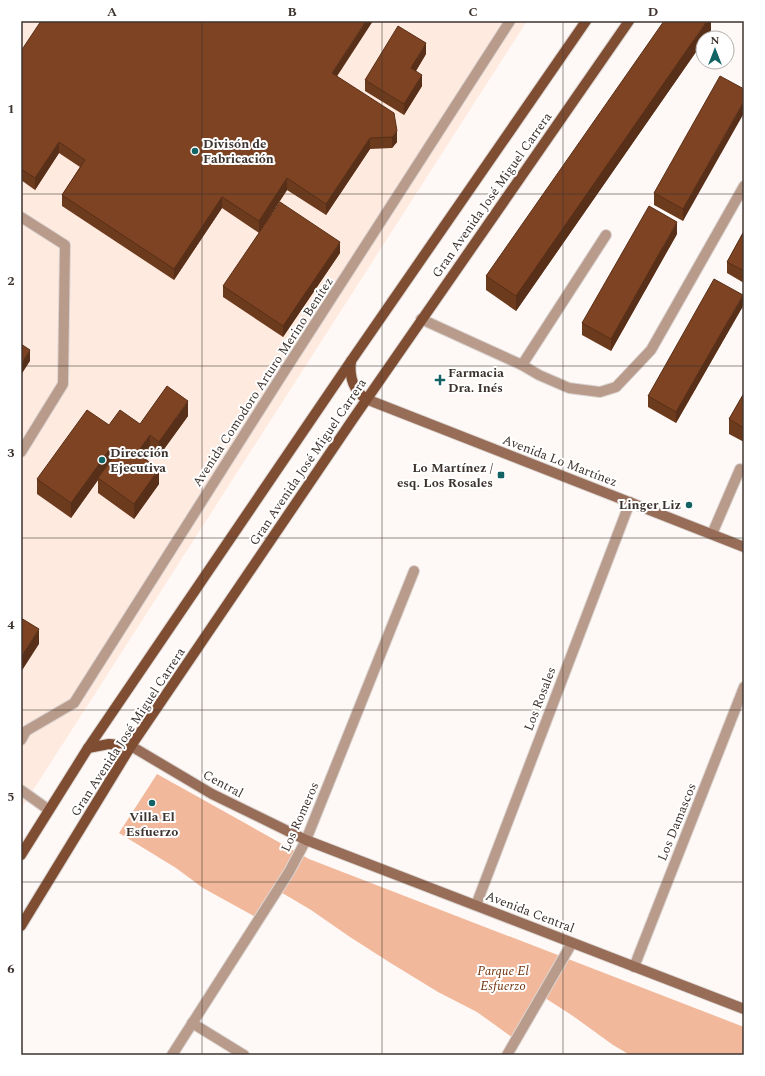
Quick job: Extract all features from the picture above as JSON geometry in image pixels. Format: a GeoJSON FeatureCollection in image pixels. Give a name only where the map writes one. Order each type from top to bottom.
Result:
{"type":"FeatureCollection","features":[{"type":"Feature","properties":{"kind":"main road","name":"Gran Avenida José Miguel Carrera"},"geometry":{"type":"LineString","coordinates":[[21,855],[88,748],[351,361],[586,21]]}},
{"type":"Feature","properties":{"kind":"main road","name":"Gran Avenida José Miguel Carrera"},"geometry":{"type":"LineString","coordinates":[[21,926],[131,746],[366,399],[629,21]]}},
{"type":"Feature","properties":{"kind":"main road"},"geometry":{"type":"LineString","coordinates":[[351,361],[350,370],[353,383],[360,394],[366,399]]}},
{"type":"Feature","properties":{"kind":"main road","name":"Avenida Lo Martínez"},"geometry":{"type":"LineString","coordinates":[[366,399],[744,547]]}},
{"type":"Feature","properties":{"kind":"main road"},"geometry":{"type":"LineString","coordinates":[[88,748],[109,744],[131,746]]}},
{"type":"Feature","properties":{"kind":"main road","name":"Central"},"geometry":{"type":"LineString","coordinates":[[131,746],[212,794],[306,840]]}},
{"type":"Feature","properties":{"kind":"main road","name":"Avenida Central"},"geometry":{"type":"LineString","coordinates":[[306,840],[744,1009]]}},
{"type":"Feature","properties":{"kind":"street","name":"Avenida Comodoro Arturo Merino Benítez"},"geometry":{"type":"LineString","coordinates":[[21,740],[26,731],[74,703],[278,381],[510,21]]}},
{"type":"Feature","properties":{"kind":"street"},"geometry":{"type":"LineString","coordinates":[[421,319],[522,365],[538,375],[569,388],[600,392],[616,387],[652,350],[744,186]]}},
{"type":"Feature","properties":{"kind":"street"},"geometry":{"type":"LineString","coordinates":[[21,217],[65,244],[63,384],[21,452]]}},
{"type":"Feature","properties":{"kind":"street"},"geometry":{"type":"LineString","coordinates":[[522,365],[606,235]]}},
{"type":"Feature","properties":{"kind":"street"},"geometry":{"type":"LineString","coordinates":[[712,534],[740,469]]}},
{"type":"Feature","properties":{"kind":"street","name":"Los Rosales"},"geometry":{"type":"LineString","coordinates":[[476,906],[630,502]]}},
{"type":"Feature","properties":{"kind":"street","name":"Los Romeros"},"geometry":{"type":"LineString","coordinates":[[172,1055],[288,872],[306,840],[414,571]]}},
{"type":"Feature","properties":{"kind":"street","name":"Los Damascos"},"geometry":{"type":"LineString","coordinates":[[634,967],[744,687]]}},
{"type":"Feature","properties":{"kind":"street"},"geometry":{"type":"LineString","coordinates":[[21,790],[49,810]]}},
{"type":"Feature","properties":{"kind":"street"},"geometry":{"type":"LineString","coordinates":[[507,1055],[572,943]]}},
{"type":"Feature","properties":{"kind":"street"},"geometry":{"type":"LineString","coordinates":[[192,1023],[244,1055]]}},
{"type":"Feature","properties":{"kind":"shaded area"},"geometry":{"type":"Polygon","coordinates":[[[21,21],[527,21],[21,809],[21,21]]]}},
{"type":"Feature","properties":{"kind":"green space","name":"Parque El Esfuerzo"},"geometry":{"type":"Polygon","coordinates":[[[157,774],[309,859],[744,1027],[744,1055],[630,1055],[542,996],[516,1040],[477,1012],[438,992],[284,894],[276,892],[259,919],[203,888],[176,868],[119,833],[157,774]]]}},
{"type":"Feature","properties":{"kind":"building","name":"Divisón de Fabricación"},"geometry":{"type":"Polygon","coordinates":[[[41,21],[366,21],[332,73],[394,113],[397,131],[392,137],[370,138],[326,204],[287,178],[259,221],[222,197],[174,269],[62,195],[85,160],[59,142],[35,178],[21,169],[21,51],[41,21]]]}},
{"type":"Feature","properties":{"kind":"building"},"geometry":{"type":"Polygon","coordinates":[[[664,21],[707,21],[701,30],[695,30],[695,38],[516,296],[486,276],[664,21]]]}},
{"type":"Feature","properties":{"kind":"building"},"geometry":{"type":"Polygon","coordinates":[[[398,26],[426,43],[411,68],[422,75],[404,104],[365,80],[398,26]]]}},
{"type":"Feature","properties":{"kind":"building"},"geometry":{"type":"Polygon","coordinates":[[[720,76],[744,89],[744,101],[683,209],[654,193],[720,76]]]}},
{"type":"Feature","properties":{"kind":"building"},"geometry":{"type":"Polygon","coordinates":[[[280,202],[340,242],[283,326],[223,286],[280,202]]]}},
{"type":"Feature","properties":{"kind":"building"},"geometry":{"type":"Polygon","coordinates":[[[649,206],[677,222],[611,339],[582,323],[649,206]]]}},
{"type":"Feature","properties":{"kind":"building"},"geometry":{"type":"Polygon","coordinates":[[[744,231],[744,271],[727,262],[744,231]]]}},
{"type":"Feature","properties":{"kind":"building"},"geometry":{"type":"Polygon","coordinates":[[[714,279],[743,295],[676,412],[648,396],[714,279]]]}},
{"type":"Feature","properties":{"kind":"building"},"geometry":{"type":"Polygon","coordinates":[[[21,344],[30,350],[21,364],[21,344]]]}},
{"type":"Feature","properties":{"kind":"building","name":"Dirección Ejecutiva"},"geometry":{"type":"Polygon","coordinates":[[[167,386],[188,401],[159,442],[150,435],[137,453],[159,469],[134,504],[98,478],[116,453],[110,449],[71,503],[37,479],[87,410],[109,425],[120,410],[140,424],[167,386]]]}},
{"type":"Feature","properties":{"kind":"building"},"geometry":{"type":"Polygon","coordinates":[[[744,393],[744,428],[729,419],[744,393]]]}},
{"type":"Feature","properties":{"kind":"building"},"geometry":{"type":"Polygon","coordinates":[[[21,618],[39,629],[21,657],[21,618]]]}},
{"type":"Feature","properties":{"kind":"place","name":"Divisón de Fabricación"},"geometry":{"type":"Point","coordinates":[195,151]}},
{"type":"Feature","properties":{"kind":"place","name":"Farmacia Dra. Inés"},"geometry":{"type":"Point","coordinates":[440,380]}},
{"type":"Feature","properties":{"kind":"place","name":"Dirección Ejecutiva"},"geometry":{"type":"Point","coordinates":[102,460]}},
{"type":"Feature","properties":{"kind":"place","name":"Lo Martínez / esq. Los Rosales"},"geometry":{"type":"Point","coordinates":[501,475]}},
{"type":"Feature","properties":{"kind":"place","name":"Linger Liz"},"geometry":{"type":"Point","coordinates":[689,505]}},
{"type":"Feature","properties":{"kind":"place","name":"Villa El Esfuerzo"},"geometry":{"type":"Point","coordinates":[152,803]}}]}
